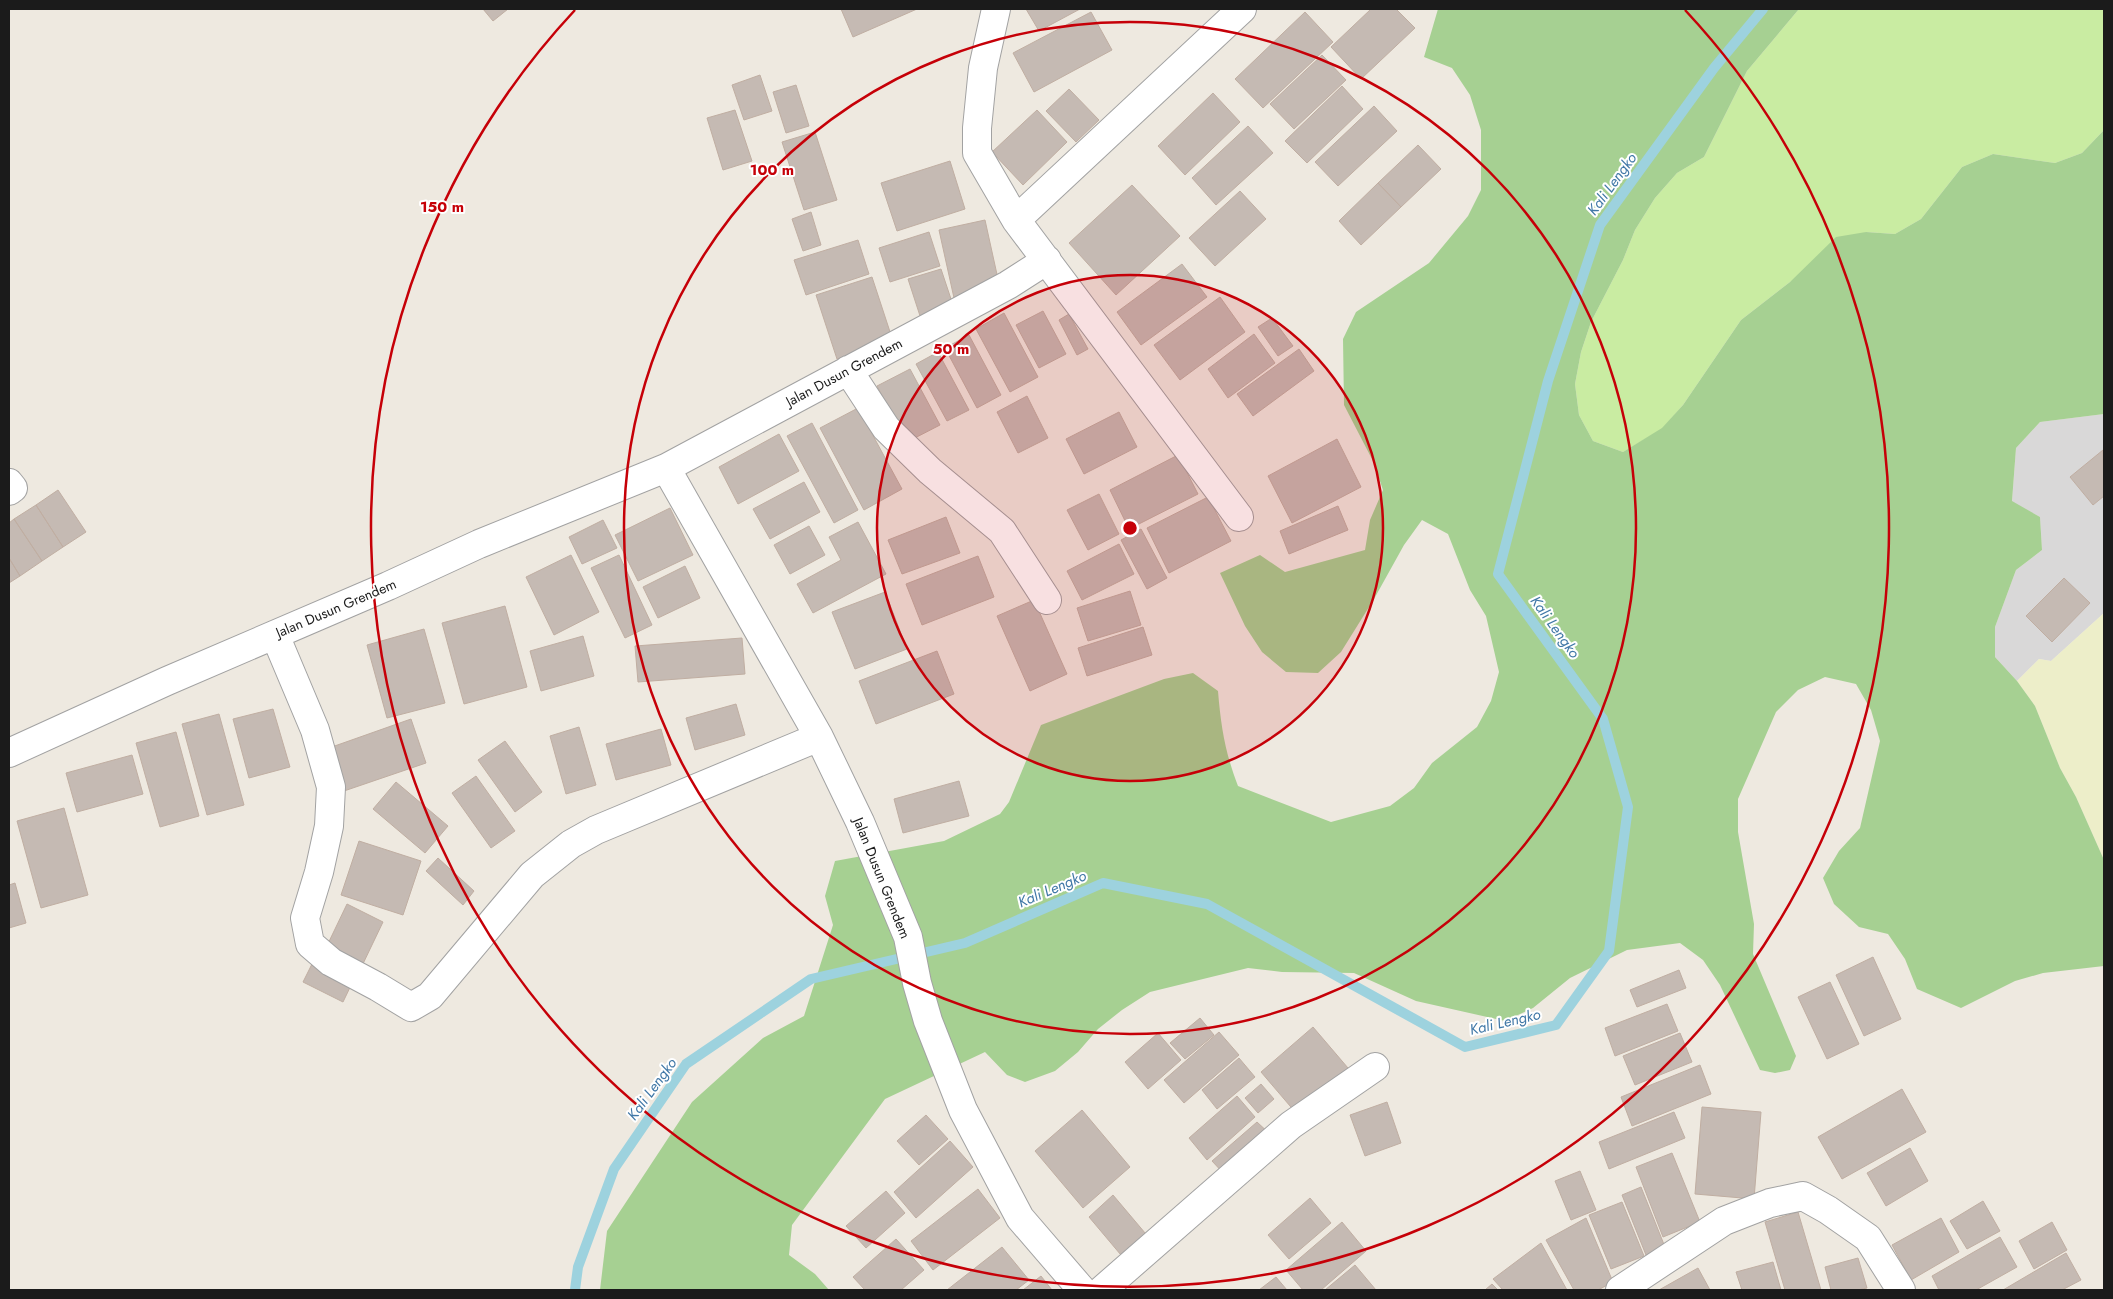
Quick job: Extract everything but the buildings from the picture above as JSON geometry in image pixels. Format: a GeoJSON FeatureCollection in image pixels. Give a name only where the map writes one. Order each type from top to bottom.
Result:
{"type":"FeatureCollection","features":[{"type":"Feature","properties":{"kind":"street"},"geometry":{"type":"LineString","coordinates":[[996,9],[982,68],[976,128],[977,153],[1016,220],[1239,517]]}},
{"type":"Feature","properties":{"kind":"street"},"geometry":{"type":"LineString","coordinates":[[1016,220],[1242,9]]}},
{"type":"Feature","properties":{"kind":"street","name":"Jalan Dusun Grendem"},"geometry":{"type":"LineString","coordinates":[[9,753],[167,681],[388,586],[479,544],[666,468],[1008,285],[1047,260]]}},
{"type":"Feature","properties":{"kind":"street"},"geometry":{"type":"LineString","coordinates":[[848,370],[886,428],[930,471],[1002,530],[1047,600]]}},
{"type":"Feature","properties":{"kind":"street","name":"Jalan Dusun Grendem"},"geometry":{"type":"LineString","coordinates":[[666,468],[819,737],[860,822],[908,936],[917,983],[928,1021],[963,1110],[1020,1218],[1082,1290]]}},
{"type":"Feature","properties":{"kind":"street"},"geometry":{"type":"LineString","coordinates":[[9,483],[13,488],[9,491]]}},
{"type":"Feature","properties":{"kind":"street"},"geometry":{"type":"LineString","coordinates":[[275,635],[315,730],[331,787],[329,826],[319,872],[305,918],[310,944],[331,962],[411,1007],[430,996],[532,875],[571,844],[596,830],[819,737]]}},
{"type":"Feature","properties":{"kind":"street"},"geometry":{"type":"LineString","coordinates":[[1102,1290],[1291,1124],[1375,1067]]}},
{"type":"Feature","properties":{"kind":"street"},"geometry":{"type":"LineString","coordinates":[[1620,1290],[1724,1221],[1770,1203],[1803,1196],[1828,1210],[1868,1238],[1901,1290]]}},
{"type":"Feature","properties":{"kind":"shaded area"},"geometry":{"type":"Polygon","coordinates":[[[2104,414],[2104,613],[2051,661],[2039,659],[2017,681],[1995,657],[1995,627],[2016,570],[2042,550],[2040,517],[2012,502],[2016,448],[2040,422],[2104,414]]]}},
{"type":"Feature","properties":{"kind":"green space"},"geometry":{"type":"Polygon","coordinates":[[[1438,9],[1799,9],[1747,71],[1704,157],[1677,173],[1655,198],[1635,230],[1623,260],[1591,322],[1581,352],[1575,384],[1579,415],[1593,441],[1623,452],[1662,428],[1683,405],[1741,320],[1790,282],[1836,237],[1866,232],[1895,234],[1921,219],[1962,167],[1993,154],[2055,163],[2082,153],[2104,130],[2104,414],[2040,422],[2016,448],[2012,501],[2040,517],[2042,550],[2016,570],[1995,627],[1995,657],[2017,681],[2035,706],[2060,768],[2076,797],[2104,860],[2104,966],[2043,973],[2015,981],[1961,1008],[1917,989],[1905,959],[1888,934],[1859,927],[1834,904],[1823,878],[1839,851],[1860,828],[1880,741],[1871,710],[1856,684],[1825,677],[1798,690],[1776,712],[1738,799],[1738,832],[1754,924],[1753,954],[1796,1056],[1790,1070],[1775,1073],[1760,1070],[1720,985],[1703,960],[1680,943],[1627,950],[1570,978],[1533,1008],[1505,1021],[1416,1001],[1354,973],[1282,972],[1248,968],[1150,992],[1122,1010],[1098,1029],[1078,1052],[1055,1071],[1025,1082],[1007,1075],[985,1052],[885,1099],[792,1225],[789,1255],[815,1274],[829,1290],[600,1290],[607,1231],[692,1102],[763,1038],[804,1016],[833,925],[825,896],[835,861],[944,841],[1000,814],[1009,802],[1041,725],[1164,679],[1193,673],[1218,691],[1224,739],[1238,786],[1331,822],[1390,806],[1414,788],[1432,763],[1477,727],[1491,701],[1499,672],[1486,616],[1470,590],[1448,534],[1422,520],[1404,545],[1374,599],[1341,652],[1318,673],[1286,672],[1262,652],[1245,626],[1220,573],[1260,555],[1285,572],[1365,550],[1370,520],[1383,490],[1374,463],[1344,405],[1343,339],[1356,312],[1429,263],[1468,216],[1481,190],[1481,130],[1470,95],[1452,68],[1424,57],[1438,9]]]}},
{"type":"Feature","properties":{"kind":"green space"},"geometry":{"type":"Polygon","coordinates":[[[1799,9],[2104,9],[2104,130],[2082,153],[2055,163],[1993,154],[1962,167],[1921,219],[1895,234],[1866,232],[1790,282],[1741,320],[1683,405],[1662,429],[1623,452],[1593,441],[1579,415],[1575,384],[1581,352],[1591,322],[1623,260],[1635,230],[1655,198],[1677,173],[1704,157],[1747,71],[1799,9]]]}},
{"type":"Feature","properties":{"kind":"green space"},"geometry":{"type":"Polygon","coordinates":[[[2104,613],[2104,860],[2076,797],[2060,768],[2035,706],[2017,681],[2039,659],[2051,661],[2104,613]]]}},
{"type":"Feature","properties":{"kind":"waterway","name":"Kali Lengko"},"geometry":{"type":"LineString","coordinates":[[575,1290],[578,1267],[614,1169],[686,1064],[811,979],[965,943],[1103,883],[1207,904],[1465,1047],[1556,1025],[1609,951],[1628,807],[1603,719],[1498,574],[1548,381],[1600,225],[1714,68],[1763,9]]}}]}
